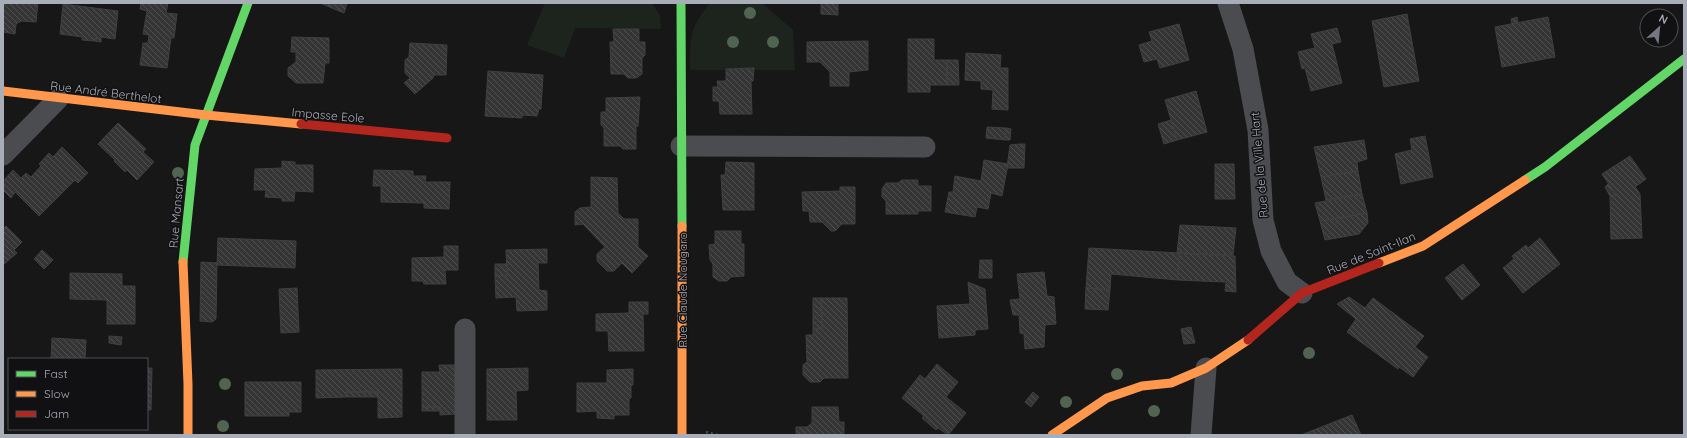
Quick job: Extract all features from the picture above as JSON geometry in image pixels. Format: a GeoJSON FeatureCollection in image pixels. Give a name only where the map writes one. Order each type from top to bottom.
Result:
{"type":"FeatureCollection","features":[{"type":"Feature","properties":{"kind":"street","name":"Rue Mansart"},"geometry":{"type":"LineString","coordinates":[[188,435],[188,384],[183,264],[195,145],[248,3]]}},
{"type":"Feature","properties":{"kind":"street","name":"Rue Claude Nougaro"},"geometry":{"type":"LineString","coordinates":[[682,3],[682,435]]}},
{"type":"Feature","properties":{"kind":"street","name":"Rue de la Ville Hart"},"geometry":{"type":"LineString","coordinates":[[1228,3],[1243,49],[1258,130],[1263,220],[1270,251],[1287,282],[1302,293]]}},
{"type":"Feature","properties":{"kind":"street","name":"Rue de Saint-Ilan"},"geometry":{"type":"LineString","coordinates":[[1052,435],[1062,426],[1107,398],[1142,386],[1171,383],[1206,368],[1255,336],[1302,293],[1423,246],[1545,167],[1684,59]]}},
{"type":"Feature","properties":{"kind":"street","name":"Rue André Berthelot"},"geometry":{"type":"LineString","coordinates":[[3,91],[58,99],[206,115]]}},
{"type":"Feature","properties":{"kind":"street"},"geometry":{"type":"LineString","coordinates":[[3,155],[58,99]]}},
{"type":"Feature","properties":{"kind":"street","name":"Impasse Eole"},"geometry":{"type":"LineString","coordinates":[[206,115],[447,138]]}},
{"type":"Feature","properties":{"kind":"street"},"geometry":{"type":"LineString","coordinates":[[681,146],[925,147]]}},
{"type":"Feature","properties":{"kind":"street"},"geometry":{"type":"LineString","coordinates":[[465,329],[465,435]]}},
{"type":"Feature","properties":{"kind":"street"},"geometry":{"type":"LineString","coordinates":[[1201,435],[1206,368]]}},
{"type":"Feature","properties":{"kind":"shaded area"},"geometry":{"type":"Polygon","coordinates":[[[545,3],[652,3],[660,16],[661,29],[575,28],[564,58],[527,45],[545,3]]]}},
{"type":"Feature","properties":{"kind":"shaded area"},"geometry":{"type":"Polygon","coordinates":[[[710,3],[762,3],[793,30],[795,70],[690,70],[690,50],[694,27],[710,3]]]}},
{"type":"Feature","properties":{"kind":"building"},"geometry":{"type":"Polygon","coordinates":[[[3,3],[38,3],[36,22],[21,21],[16,24],[15,34],[3,32],[3,3]]]}},
{"type":"Feature","properties":{"kind":"building"},"geometry":{"type":"Polygon","coordinates":[[[141,3],[168,3],[166,13],[177,14],[174,38],[171,38],[167,68],[140,65],[143,43],[148,43],[149,35],[143,34],[147,11],[140,9],[141,3]]]}},
{"type":"Feature","properties":{"kind":"building"},"geometry":{"type":"Polygon","coordinates":[[[320,3],[347,3],[344,13],[320,3]]]}},
{"type":"Feature","properties":{"kind":"building"},"geometry":{"type":"Polygon","coordinates":[[[821,3],[838,3],[838,15],[821,14],[821,3]]]}},
{"type":"Feature","properties":{"kind":"building"},"geometry":{"type":"Polygon","coordinates":[[[63,4],[118,11],[115,39],[101,37],[101,39],[95,38],[95,41],[82,40],[82,37],[60,34],[63,4]]]}},
{"type":"Feature","properties":{"kind":"building"},"geometry":{"type":"Polygon","coordinates":[[[1407,14],[1419,81],[1384,87],[1372,21],[1407,14]]]}},
{"type":"Feature","properties":{"kind":"building"},"geometry":{"type":"Polygon","coordinates":[[[1517,17],[1518,23],[1512,24],[1511,19],[1517,17]]]}},
{"type":"Feature","properties":{"kind":"building"},"geometry":{"type":"Polygon","coordinates":[[[1548,17],[1555,57],[1502,67],[1495,27],[1548,17]]]}},
{"type":"Feature","properties":{"kind":"building"},"geometry":{"type":"Polygon","coordinates":[[[1179,24],[1189,60],[1160,68],[1157,59],[1144,62],[1139,45],[1152,41],[1149,32],[1179,24]]]}},
{"type":"Feature","properties":{"kind":"building"},"geometry":{"type":"Polygon","coordinates":[[[1337,28],[1341,42],[1332,44],[1342,83],[1311,91],[1305,68],[1302,69],[1298,52],[1315,48],[1311,34],[1337,28]]]}},
{"type":"Feature","properties":{"kind":"building"},"geometry":{"type":"Polygon","coordinates":[[[613,29],[639,29],[639,42],[645,42],[645,55],[642,58],[642,74],[636,78],[628,78],[624,74],[611,74],[610,42],[614,42],[613,29]]]}},
{"type":"Feature","properties":{"kind":"building"},"geometry":{"type":"Polygon","coordinates":[[[292,37],[329,38],[329,63],[325,63],[323,83],[296,83],[288,76],[288,68],[296,62],[296,52],[291,52],[292,37]]]}},
{"type":"Feature","properties":{"kind":"building"},"geometry":{"type":"Polygon","coordinates":[[[95,38],[101,39],[101,42],[95,41],[95,38]]]}},
{"type":"Feature","properties":{"kind":"building"},"geometry":{"type":"Polygon","coordinates":[[[908,39],[934,39],[934,60],[947,60],[947,85],[930,85],[930,92],[908,92],[908,39]]]}},
{"type":"Feature","properties":{"kind":"building"},"geometry":{"type":"Polygon","coordinates":[[[868,41],[868,70],[849,72],[849,86],[830,86],[830,72],[820,62],[807,62],[807,42],[868,41]]]}},
{"type":"Feature","properties":{"kind":"building"},"geometry":{"type":"Polygon","coordinates":[[[410,43],[447,45],[446,75],[434,75],[433,78],[415,94],[404,83],[410,78],[405,73],[405,60],[409,57],[410,43]]]}},
{"type":"Feature","properties":{"kind":"building"},"geometry":{"type":"Polygon","coordinates":[[[966,53],[1001,55],[1000,68],[1008,68],[1008,110],[992,109],[993,90],[981,89],[981,81],[965,80],[966,53]]]}},
{"type":"Feature","properties":{"kind":"building"},"geometry":{"type":"Polygon","coordinates":[[[947,60],[958,60],[959,85],[947,85],[947,60]]]}},
{"type":"Feature","properties":{"kind":"building"},"geometry":{"type":"Polygon","coordinates":[[[754,68],[753,81],[751,81],[752,114],[720,114],[719,101],[713,101],[713,87],[718,87],[717,81],[726,81],[726,69],[754,68]]]}},
{"type":"Feature","properties":{"kind":"building"},"geometry":{"type":"Polygon","coordinates":[[[488,71],[543,75],[541,109],[539,109],[537,116],[522,115],[522,118],[485,116],[488,71]]]}},
{"type":"Feature","properties":{"kind":"building"},"geometry":{"type":"Polygon","coordinates":[[[1196,91],[1207,132],[1177,140],[1165,100],[1196,91]]]}},
{"type":"Feature","properties":{"kind":"building"},"geometry":{"type":"Polygon","coordinates":[[[640,97],[638,126],[636,126],[636,149],[623,149],[620,146],[604,146],[604,128],[601,125],[601,112],[606,112],[606,98],[640,97]]]}},
{"type":"Feature","properties":{"kind":"building"},"geometry":{"type":"Polygon","coordinates":[[[1171,120],[1177,140],[1164,144],[1158,124],[1171,120]]]}},
{"type":"Feature","properties":{"kind":"building"},"geometry":{"type":"Polygon","coordinates":[[[118,123],[146,149],[143,152],[154,162],[137,180],[127,170],[125,172],[98,144],[118,123]]]}},
{"type":"Feature","properties":{"kind":"building"},"geometry":{"type":"Polygon","coordinates":[[[987,127],[1006,128],[1005,140],[986,138],[987,127]]]}},
{"type":"Feature","properties":{"kind":"building"},"geometry":{"type":"Polygon","coordinates":[[[1006,128],[1011,129],[1010,140],[1005,140],[1006,128]]]}},
{"type":"Feature","properties":{"kind":"building"},"geometry":{"type":"Polygon","coordinates":[[[1425,136],[1433,177],[1401,184],[1395,154],[1412,150],[1410,139],[1425,136]]]}},
{"type":"Feature","properties":{"kind":"building"},"geometry":{"type":"Polygon","coordinates":[[[1364,140],[1367,159],[1357,162],[1358,171],[1321,177],[1314,147],[1364,140]]]}},
{"type":"Feature","properties":{"kind":"building"},"geometry":{"type":"Polygon","coordinates":[[[1025,144],[1024,168],[1007,168],[1010,145],[1025,144]]]}},
{"type":"Feature","properties":{"kind":"building"},"geometry":{"type":"Polygon","coordinates":[[[62,147],[88,173],[78,183],[75,180],[39,216],[15,192],[11,198],[3,190],[3,181],[13,170],[21,178],[26,173],[31,177],[41,166],[39,164],[49,153],[53,157],[62,147]]]}},
{"type":"Feature","properties":{"kind":"building"},"geometry":{"type":"Polygon","coordinates":[[[1630,156],[1646,179],[1635,187],[1640,194],[1642,238],[1611,239],[1610,196],[1616,195],[1602,174],[1630,156]]]}},
{"type":"Feature","properties":{"kind":"building"},"geometry":{"type":"Polygon","coordinates":[[[984,160],[1008,164],[1002,196],[991,193],[988,209],[977,207],[975,217],[945,212],[949,192],[953,192],[955,176],[981,181],[984,160]]]}},
{"type":"Feature","properties":{"kind":"building"},"geometry":{"type":"Polygon","coordinates":[[[282,161],[295,162],[295,165],[313,165],[313,192],[295,191],[294,201],[282,201],[282,198],[265,197],[266,190],[254,190],[255,169],[282,168],[282,161]]]}},
{"type":"Feature","properties":{"kind":"building"},"geometry":{"type":"Polygon","coordinates":[[[726,162],[754,163],[754,210],[723,210],[721,175],[725,175],[726,162]]]}},
{"type":"Feature","properties":{"kind":"building"},"geometry":{"type":"Polygon","coordinates":[[[1215,164],[1234,164],[1235,199],[1215,199],[1215,164]]]}},
{"type":"Feature","properties":{"kind":"building"},"geometry":{"type":"Polygon","coordinates":[[[374,170],[413,171],[413,176],[426,176],[425,182],[450,182],[449,209],[424,208],[424,203],[381,202],[381,186],[373,186],[374,170]]]}},
{"type":"Feature","properties":{"kind":"building"},"geometry":{"type":"Polygon","coordinates":[[[1358,171],[1362,194],[1326,200],[1321,177],[1358,171]]]}},
{"type":"Feature","properties":{"kind":"building"},"geometry":{"type":"Polygon","coordinates":[[[591,177],[617,178],[618,213],[624,219],[638,219],[638,247],[648,256],[632,273],[622,263],[614,271],[607,271],[597,261],[597,254],[605,247],[583,224],[575,225],[575,212],[580,208],[591,207],[591,177]]]}},
{"type":"Feature","properties":{"kind":"building"},"geometry":{"type":"Polygon","coordinates":[[[902,180],[918,180],[918,186],[931,186],[931,211],[918,211],[918,214],[886,214],[886,201],[882,197],[882,189],[886,183],[898,183],[902,180]]]}},
{"type":"Feature","properties":{"kind":"building"},"geometry":{"type":"Polygon","coordinates":[[[1608,184],[1616,195],[1610,196],[1605,187],[1608,184]]]}},
{"type":"Feature","properties":{"kind":"building"},"geometry":{"type":"Polygon","coordinates":[[[840,187],[855,187],[855,224],[842,224],[835,231],[831,231],[822,222],[810,222],[809,211],[803,211],[802,192],[840,191],[840,187]]]}},
{"type":"Feature","properties":{"kind":"building"},"geometry":{"type":"Polygon","coordinates":[[[1362,194],[1367,213],[1320,221],[1315,203],[1362,194]]]}},
{"type":"Feature","properties":{"kind":"building"},"geometry":{"type":"Polygon","coordinates":[[[1367,213],[1368,223],[1359,234],[1325,240],[1320,221],[1367,213]]]}},
{"type":"Feature","properties":{"kind":"building"},"geometry":{"type":"Polygon","coordinates":[[[1180,225],[1236,228],[1233,255],[1177,253],[1180,225]]]}},
{"type":"Feature","properties":{"kind":"building"},"geometry":{"type":"Polygon","coordinates":[[[6,226],[22,242],[14,250],[17,253],[3,265],[3,229],[6,226]]]}},
{"type":"Feature","properties":{"kind":"building"},"geometry":{"type":"Polygon","coordinates":[[[715,231],[741,231],[741,244],[744,244],[744,276],[731,277],[727,281],[719,281],[713,277],[713,264],[710,260],[709,245],[715,244],[715,231]]]}},
{"type":"Feature","properties":{"kind":"building"},"geometry":{"type":"Polygon","coordinates":[[[218,238],[296,241],[295,268],[217,265],[218,238]]]}},
{"type":"Feature","properties":{"kind":"building"},"geometry":{"type":"Polygon","coordinates":[[[1540,238],[1560,264],[1523,293],[1503,268],[1514,259],[1512,256],[1526,245],[1528,248],[1540,238]]]}},
{"type":"Feature","properties":{"kind":"building"},"geometry":{"type":"Polygon","coordinates":[[[444,246],[458,246],[458,270],[445,270],[446,284],[424,284],[423,281],[412,281],[412,258],[444,257],[444,246]]]}},
{"type":"Feature","properties":{"kind":"building"},"geometry":{"type":"Polygon","coordinates":[[[1089,248],[1179,253],[1178,280],[1111,274],[1110,290],[1086,288],[1089,248]]]}},
{"type":"Feature","properties":{"kind":"building"},"geometry":{"type":"Polygon","coordinates":[[[547,249],[547,263],[538,263],[539,290],[547,291],[547,310],[517,311],[516,297],[496,298],[495,276],[507,276],[506,250],[547,249]]]}},
{"type":"Feature","properties":{"kind":"building"},"geometry":{"type":"Polygon","coordinates":[[[42,250],[53,260],[44,269],[34,259],[42,250]]]}},
{"type":"Feature","properties":{"kind":"building"},"geometry":{"type":"Polygon","coordinates":[[[1179,253],[1235,256],[1236,292],[1225,291],[1226,282],[1178,280],[1179,253]]]}},
{"type":"Feature","properties":{"kind":"building"},"geometry":{"type":"Polygon","coordinates":[[[980,260],[992,260],[992,278],[979,278],[980,260]]]}},
{"type":"Feature","properties":{"kind":"building"},"geometry":{"type":"Polygon","coordinates":[[[201,262],[217,263],[216,319],[212,322],[200,321],[201,262]]]}},
{"type":"Feature","properties":{"kind":"building"},"geometry":{"type":"Polygon","coordinates":[[[495,264],[507,264],[507,276],[495,276],[495,264]]]}},
{"type":"Feature","properties":{"kind":"building"},"geometry":{"type":"Polygon","coordinates":[[[1463,264],[1480,285],[1462,300],[1445,278],[1463,264]]]}},
{"type":"Feature","properties":{"kind":"building"},"geometry":{"type":"Polygon","coordinates":[[[1044,272],[1047,296],[1054,297],[1056,324],[1045,325],[1044,347],[1025,349],[1024,334],[1020,333],[1019,315],[1013,315],[1010,300],[1020,299],[1017,274],[1044,272]]]}},
{"type":"Feature","properties":{"kind":"building"},"geometry":{"type":"Polygon","coordinates":[[[70,273],[122,274],[122,286],[135,286],[135,324],[107,324],[107,300],[70,299],[70,273]]]}},
{"type":"Feature","properties":{"kind":"building"},"geometry":{"type":"Polygon","coordinates":[[[968,282],[985,289],[988,329],[975,330],[975,335],[939,338],[937,306],[970,304],[968,282]]]}},
{"type":"Feature","properties":{"kind":"building"},"geometry":{"type":"Polygon","coordinates":[[[297,288],[299,332],[281,333],[279,289],[297,288]]]}},
{"type":"Feature","properties":{"kind":"building"},"geometry":{"type":"Polygon","coordinates":[[[1086,288],[1110,290],[1108,310],[1085,309],[1086,288]]]}},
{"type":"Feature","properties":{"kind":"building"},"geometry":{"type":"Polygon","coordinates":[[[1349,297],[1365,308],[1373,298],[1424,336],[1415,347],[1428,357],[1413,377],[1399,367],[1398,369],[1347,332],[1356,319],[1337,304],[1349,297]]]}},
{"type":"Feature","properties":{"kind":"building"},"geometry":{"type":"Polygon","coordinates":[[[813,298],[821,298],[822,329],[813,329],[813,298]]]}},
{"type":"Feature","properties":{"kind":"building"},"geometry":{"type":"Polygon","coordinates":[[[821,298],[847,298],[848,378],[824,378],[820,382],[810,382],[803,375],[803,365],[807,362],[806,335],[813,335],[813,329],[822,329],[821,298]]]}},
{"type":"Feature","properties":{"kind":"building"},"geometry":{"type":"Polygon","coordinates":[[[629,302],[648,302],[648,314],[643,314],[644,351],[609,351],[608,331],[596,331],[596,314],[629,313],[629,302]]]}},
{"type":"Feature","properties":{"kind":"building"},"geometry":{"type":"Polygon","coordinates":[[[1191,327],[1195,343],[1184,344],[1181,329],[1191,327]]]}},
{"type":"Feature","properties":{"kind":"building"},"geometry":{"type":"Polygon","coordinates":[[[109,336],[122,337],[121,345],[109,343],[109,336]]]}},
{"type":"Feature","properties":{"kind":"building"},"geometry":{"type":"Polygon","coordinates":[[[52,338],[86,340],[85,358],[51,358],[52,338]]]}},
{"type":"Feature","properties":{"kind":"building"},"geometry":{"type":"Polygon","coordinates":[[[937,364],[958,382],[946,397],[966,413],[948,435],[938,428],[936,430],[922,418],[924,416],[902,398],[920,375],[925,379],[937,364]]]}},
{"type":"Feature","properties":{"kind":"building"},"geometry":{"type":"Polygon","coordinates":[[[439,365],[455,365],[456,414],[440,415],[440,407],[422,407],[422,372],[440,372],[439,365]]]}},
{"type":"Feature","properties":{"kind":"building"},"geometry":{"type":"Polygon","coordinates":[[[148,368],[152,368],[151,410],[148,410],[148,368]]]}},
{"type":"Feature","properties":{"kind":"building"},"geometry":{"type":"Polygon","coordinates":[[[528,368],[528,390],[516,391],[517,420],[487,420],[487,369],[528,368]]]}},
{"type":"Feature","properties":{"kind":"building"},"geometry":{"type":"Polygon","coordinates":[[[402,369],[402,417],[378,418],[378,392],[346,392],[346,397],[316,398],[316,370],[402,369]]]}},
{"type":"Feature","properties":{"kind":"building"},"geometry":{"type":"Polygon","coordinates":[[[633,369],[633,385],[631,385],[631,398],[629,398],[629,415],[614,415],[614,419],[597,418],[597,411],[577,412],[577,383],[607,383],[607,370],[633,369]]]}},
{"type":"Feature","properties":{"kind":"building"},"geometry":{"type":"Polygon","coordinates":[[[245,382],[301,382],[301,412],[289,412],[289,416],[245,416],[245,382]]]}},
{"type":"Feature","properties":{"kind":"building"},"geometry":{"type":"Polygon","coordinates":[[[346,392],[378,392],[378,397],[346,397],[346,392]]]}},
{"type":"Feature","properties":{"kind":"building"},"geometry":{"type":"Polygon","coordinates":[[[1033,392],[1039,397],[1031,407],[1025,402],[1033,392]]]}},
{"type":"Feature","properties":{"kind":"building"},"geometry":{"type":"Polygon","coordinates":[[[422,407],[440,407],[440,411],[422,411],[422,407]]]}},
{"type":"Feature","properties":{"kind":"building"},"geometry":{"type":"Polygon","coordinates":[[[812,407],[838,407],[839,422],[844,422],[844,435],[796,435],[796,427],[807,427],[812,423],[812,407]]]}},
{"type":"Feature","properties":{"kind":"building"},"geometry":{"type":"Polygon","coordinates":[[[1352,415],[1361,435],[1301,435],[1352,415]]]}},
{"type":"Feature","properties":{"kind":"traffic: fast"},"geometry":{"type":"LineString","coordinates":[[183,262],[195,145],[248,3]]}},
{"type":"Feature","properties":{"kind":"traffic: fast"},"geometry":{"type":"LineString","coordinates":[[681,3],[682,226]]}},
{"type":"Feature","properties":{"kind":"traffic: fast"},"geometry":{"type":"LineString","coordinates":[[1525,180],[1545,167],[1684,59]]}},
{"type":"Feature","properties":{"kind":"traffic: slow"},"geometry":{"type":"LineString","coordinates":[[3,91],[206,115],[301,124]]}},
{"type":"Feature","properties":{"kind":"traffic: slow"},"geometry":{"type":"LineString","coordinates":[[1379,263],[1423,246],[1525,180]]}},
{"type":"Feature","properties":{"kind":"traffic: slow"},"geometry":{"type":"LineString","coordinates":[[682,226],[682,435]]}},
{"type":"Feature","properties":{"kind":"traffic: slow"},"geometry":{"type":"LineString","coordinates":[[183,262],[188,384],[188,435]]}},
{"type":"Feature","properties":{"kind":"traffic: slow"},"geometry":{"type":"LineString","coordinates":[[1052,435],[1107,398],[1142,386],[1171,383],[1206,368],[1248,340]]}},
{"type":"Feature","properties":{"kind":"traffic: jam"},"geometry":{"type":"LineString","coordinates":[[301,124],[447,138]]}},
{"type":"Feature","properties":{"kind":"traffic: jam"},"geometry":{"type":"LineString","coordinates":[[1248,340],[1302,293],[1379,263]]}}]}
